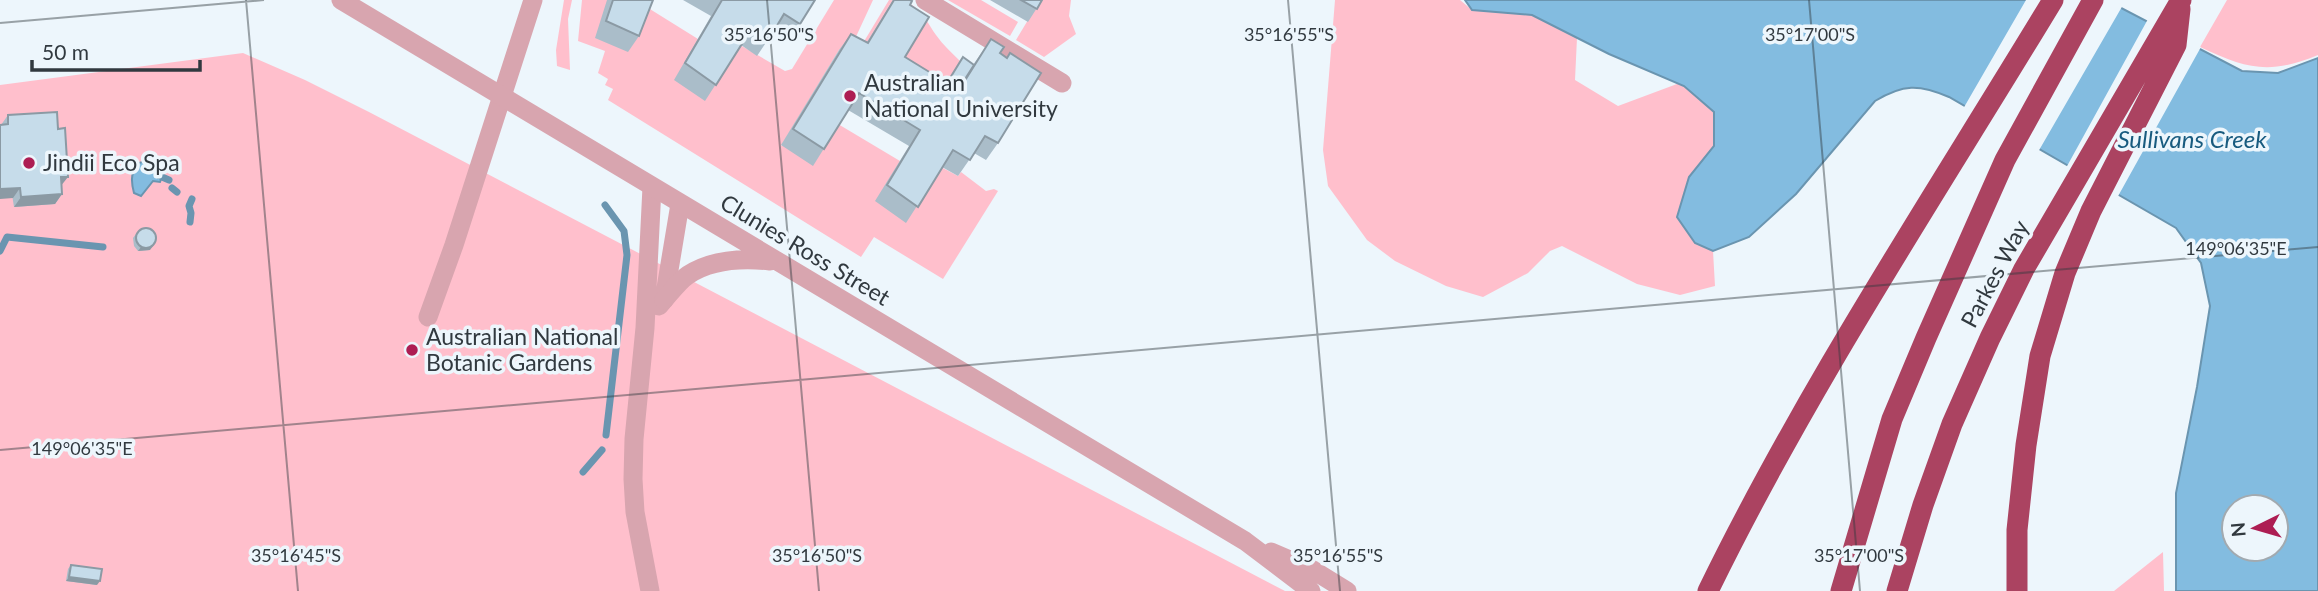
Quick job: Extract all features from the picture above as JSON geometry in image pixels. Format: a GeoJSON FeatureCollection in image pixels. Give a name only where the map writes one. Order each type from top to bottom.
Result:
{"type":"FeatureCollection","features":[{"type":"Feature","properties":{"kind":"highway"},"geometry":{"type":"LineString","coordinates":[[1708,591],[1790,436],[2053,0]]}},
{"type":"Feature","properties":{"kind":"highway","name":"Parkes Way"},"geometry":{"type":"LineString","coordinates":[[1841,591],[1892,419],[2005,160],[2093,0]]}},
{"type":"Feature","properties":{"kind":"highway"},"geometry":{"type":"LineString","coordinates":[[2017,591],[2017,530],[2026,445],[2040,356],[2065,273],[2091,211],[2176,45],[2181,0]]}},
{"type":"Feature","properties":{"kind":"highway","name":"Parkes Way"},"geometry":{"type":"LineString","coordinates":[[1897,591],[1923,505],[1952,424],[2018,280],[2181,0]]}},
{"type":"Feature","properties":{"kind":"street","name":"Clunies Ross Street"},"geometry":{"type":"LineString","coordinates":[[341,0],[1245,541],[1311,591]]}},
{"type":"Feature","properties":{"kind":"street"},"geometry":{"type":"LineString","coordinates":[[428,317],[533,0]]}},
{"type":"Feature","properties":{"kind":"street"},"geometry":{"type":"LineString","coordinates":[[925,0],[1062,83]]}},
{"type":"Feature","properties":{"kind":"street"},"geometry":{"type":"LineString","coordinates":[[650,591],[635,512],[633,479],[634,439],[645,328],[652,187]]}},
{"type":"Feature","properties":{"kind":"street"},"geometry":{"type":"LineString","coordinates":[[664,300],[680,204]]}},
{"type":"Feature","properties":{"kind":"street"},"geometry":{"type":"LineString","coordinates":[[645,328],[685,276],[720,262],[748,258],[778,262]]}},
{"type":"Feature","properties":{"kind":"street","name":"Clunies Ross Street"},"geometry":{"type":"LineString","coordinates":[[1245,541],[1313,570],[1347,591]]}},
{"type":"Feature","properties":{"kind":"shaded area"},"geometry":{"type":"Polygon","coordinates":[[[564,0],[572,0],[568,19],[570,70],[557,66],[556,50],[564,0]]]}},
{"type":"Feature","properties":{"kind":"shaded area"},"geometry":{"type":"Polygon","coordinates":[[[582,0],[607,0],[645,6],[698,39],[740,45],[785,71],[792,69],[834,0],[873,0],[854,41],[839,50],[781,146],[838,124],[900,161],[941,167],[958,176],[961,172],[986,191],[998,191],[943,279],[874,237],[861,257],[608,100],[613,89],[605,85],[608,79],[598,73],[605,51],[578,41],[582,0]]]}},
{"type":"Feature","properties":{"kind":"shaded area"},"geometry":{"type":"Polygon","coordinates":[[[889,0],[907,3],[918,10],[939,39],[960,61],[951,77],[936,90],[854,58],[889,0]]]}},
{"type":"Feature","properties":{"kind":"shaded area"},"geometry":{"type":"Polygon","coordinates":[[[948,0],[981,0],[1018,22],[1010,36],[948,0]]]}},
{"type":"Feature","properties":{"kind":"shaded area"},"geometry":{"type":"Polygon","coordinates":[[[1040,0],[1071,0],[1069,16],[1076,34],[1044,57],[1016,40],[1040,0]]]}},
{"type":"Feature","properties":{"kind":"shaded area"},"geometry":{"type":"Polygon","coordinates":[[[1335,0],[1460,0],[1472,10],[1532,15],[1577,38],[1575,80],[1618,106],[1685,81],[1714,112],[1714,146],[1695,243],[1713,251],[1715,286],[1680,295],[1637,284],[1562,246],[1550,251],[1528,273],[1483,297],[1446,286],[1395,261],[1367,240],[1328,186],[1323,150],[1335,0]]]}},
{"type":"Feature","properties":{"kind":"shaded area"},"geometry":{"type":"Polygon","coordinates":[[[2227,0],[2318,0],[2318,55],[2286,65],[2258,67],[2231,60],[2200,47],[2227,0]]]}},
{"type":"Feature","properties":{"kind":"shaded area","name":"Australian National Botanic Gardens"},"geometry":{"type":"Polygon","coordinates":[[[243,53],[369,112],[1285,591],[0,591],[0,85],[243,53]]]}},
{"type":"Feature","properties":{"kind":"shaded area"},"geometry":{"type":"Polygon","coordinates":[[[2163,552],[2164,591],[2114,591],[2163,552]]]}},
{"type":"Feature","properties":{"kind":"water","name":"Sullivans Creek"},"geometry":{"type":"Polygon","coordinates":[[[1465,0],[2106,0],[2242,71],[2278,73],[2318,58],[2318,591],[2176,591],[2176,493],[2210,306],[2201,263],[2176,228],[1949,97],[1929,90],[1911,88],[1894,91],[1875,101],[1796,194],[1749,237],[1713,251],[1695,243],[1677,217],[1689,177],[1714,146],[1714,112],[1684,86],[1609,54],[1532,15],[1472,10],[1465,0]]]}},
{"type":"Feature","properties":{"kind":"water"},"geometry":{"type":"Polygon","coordinates":[[[155,161],[160,169],[156,174],[158,178],[162,177],[160,182],[153,181],[141,196],[134,193],[132,175],[136,164],[155,161]]]}},
{"type":"Feature","properties":{"kind":"pier"},"geometry":{"type":"Polygon","coordinates":[[[2026,0],[2114,0],[2123,5],[2038,152],[1963,109],[2026,0]]]}},
{"type":"Feature","properties":{"kind":"pier"},"geometry":{"type":"Polygon","coordinates":[[[2148,19],[2201,47],[2117,198],[2066,168],[2148,19]]]}},
{"type":"Feature","properties":{"kind":"building"},"geometry":{"type":"Polygon","coordinates":[[[613,0],[653,0],[639,36],[606,21],[613,0]]]}},
{"type":"Feature","properties":{"kind":"building"},"geometry":{"type":"Polygon","coordinates":[[[722,0],[815,0],[800,24],[784,14],[769,39],[752,28],[716,85],[685,63],[722,0]]]}},
{"type":"Feature","properties":{"kind":"building"},"geometry":{"type":"Polygon","coordinates":[[[894,0],[910,0],[910,5],[929,17],[905,57],[959,90],[991,39],[1004,47],[1000,53],[1007,58],[1010,53],[1041,73],[998,143],[985,136],[970,160],[953,150],[918,207],[887,185],[920,130],[859,93],[824,149],[793,129],[851,34],[868,43],[894,0]]]}},
{"type":"Feature","properties":{"kind":"building"},"geometry":{"type":"Polygon","coordinates":[[[1021,0],[1042,0],[1037,9],[1021,0]]]}},
{"type":"Feature","properties":{"kind":"building"},"geometry":{"type":"Polygon","coordinates":[[[963,57],[974,65],[958,90],[947,83],[963,57]]]}},
{"type":"Feature","properties":{"kind":"building","name":"Jindii Eco Spa"},"geometry":{"type":"Polygon","coordinates":[[[57,112],[58,129],[65,128],[68,177],[61,177],[62,194],[21,197],[20,188],[0,189],[0,125],[8,124],[8,115],[57,112]]]}},
{"type":"Feature","properties":{"kind":"building"},"geometry":{"type":"Polygon","coordinates":[[[146,228],[153,231],[156,238],[153,245],[146,248],[139,245],[136,238],[139,231],[146,228]]]}},
{"type":"Feature","properties":{"kind":"building"},"geometry":{"type":"Polygon","coordinates":[[[71,565],[102,569],[100,581],[69,577],[71,565]]]}},
{"type":"Feature","properties":{"kind":"waterway"},"geometry":{"type":"LineString","coordinates":[[162,177],[169,180]]}},
{"type":"Feature","properties":{"kind":"waterway"},"geometry":{"type":"LineString","coordinates":[[172,188],[177,192]]}},
{"type":"Feature","properties":{"kind":"waterway"},"geometry":{"type":"LineString","coordinates":[[190,222],[189,206],[192,199]]}},
{"type":"Feature","properties":{"kind":"waterway"},"geometry":{"type":"LineString","coordinates":[[605,205],[624,231],[627,255],[606,435]]}},
{"type":"Feature","properties":{"kind":"waterway"},"geometry":{"type":"LineString","coordinates":[[0,251],[7,237],[103,247]]}},
{"type":"Feature","properties":{"kind":"waterway"},"geometry":{"type":"LineString","coordinates":[[583,472],[602,450]]}},
{"type":"Feature","properties":{"kind":"place","name":"Australian National University"},"geometry":{"type":"Point","coordinates":[850,96]}},
{"type":"Feature","properties":{"kind":"place","name":"Jindii Eco Spa"},"geometry":{"type":"Point","coordinates":[29,163]}},
{"type":"Feature","properties":{"kind":"place","name":"Australian National Botanic Gardens"},"geometry":{"type":"Point","coordinates":[412,350]}}]}
